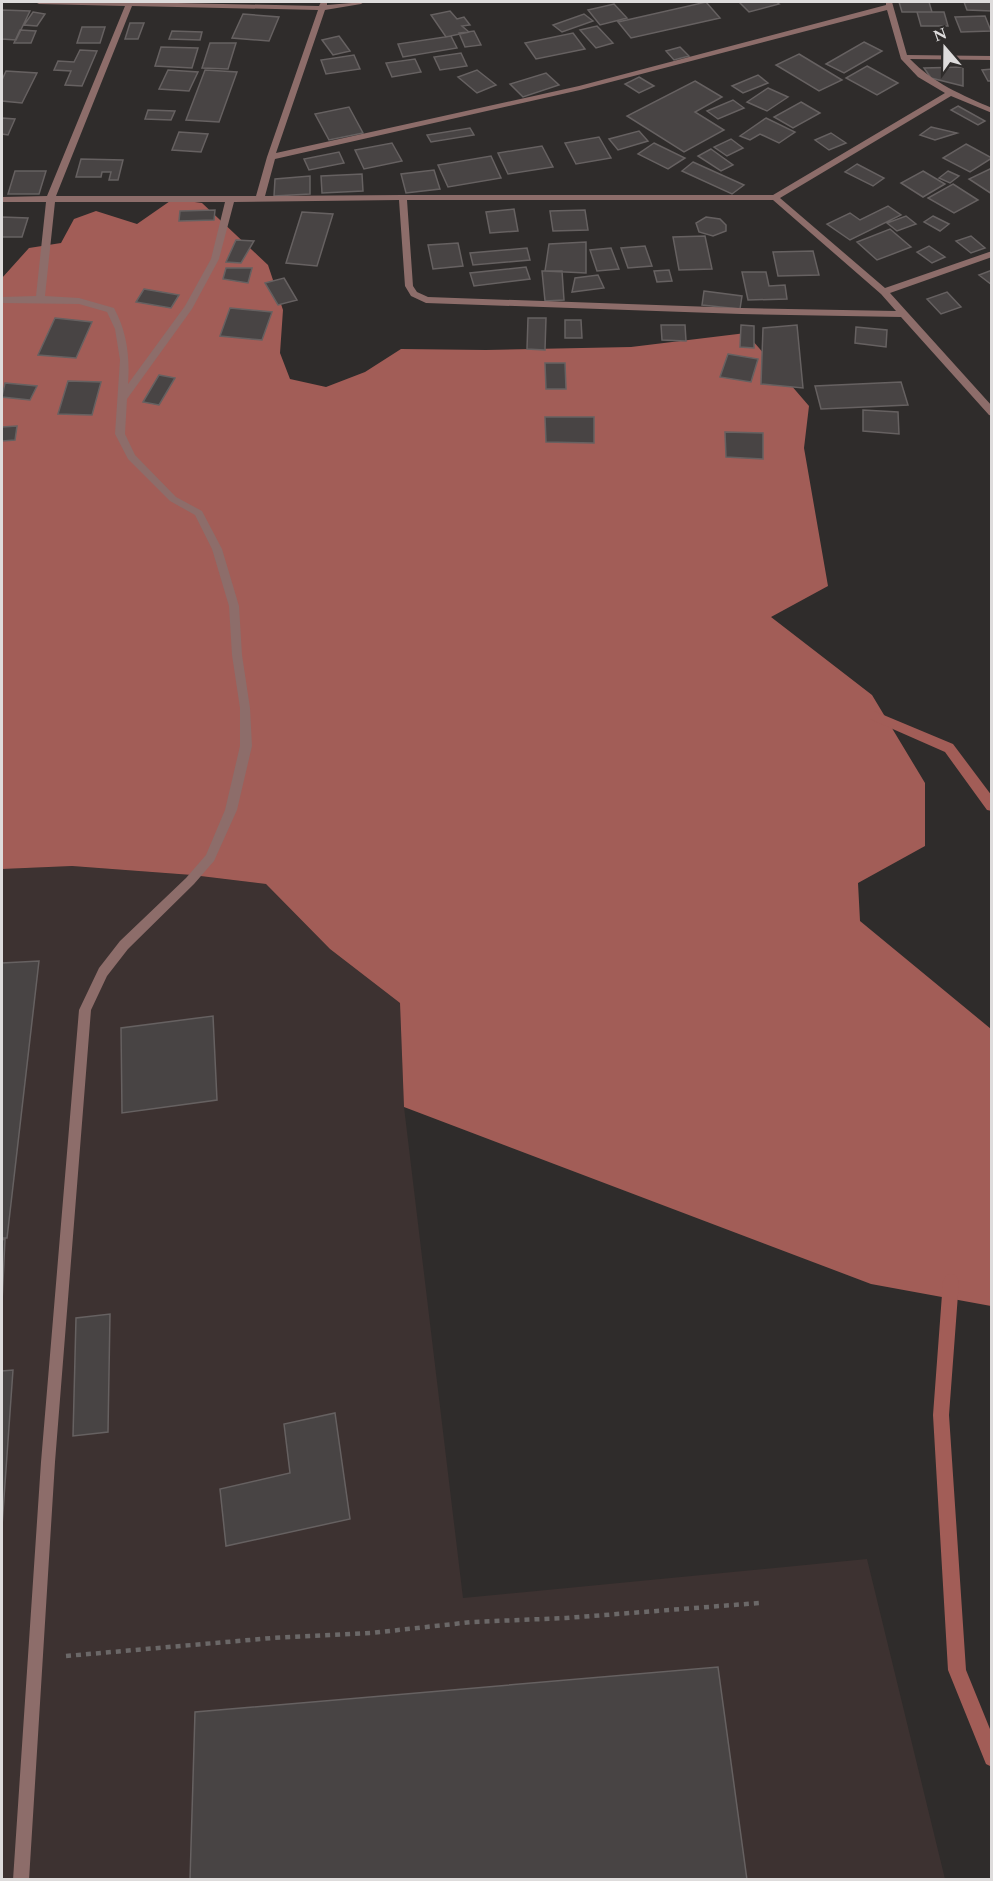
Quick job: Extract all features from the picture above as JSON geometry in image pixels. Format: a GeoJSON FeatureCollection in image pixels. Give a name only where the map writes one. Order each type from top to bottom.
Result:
{"type":"FeatureCollection","features":[{"type":"Feature","properties":{"kind":"street"},"geometry":{"type":"LineString","coordinates":[[39,2],[322,5],[362,2]]}},
{"type":"Feature","properties":{"kind":"street"},"geometry":{"type":"LineString","coordinates":[[40,299],[51,198],[129,3]]}},
{"type":"Feature","properties":{"kind":"street"},"geometry":{"type":"LineString","coordinates":[[271,157],[580,88],[889,4],[904,57],[921,75],[951,93],[992,111]]}},
{"type":"Feature","properties":{"kind":"street"},"geometry":{"type":"LineString","coordinates":[[260,199],[271,157],[322,5]]}},
{"type":"Feature","properties":{"kind":"street"},"geometry":{"type":"LineString","coordinates":[[904,57],[992,58]]}},
{"type":"Feature","properties":{"kind":"street"},"geometry":{"type":"LineString","coordinates":[[2,199],[260,199],[403,196],[775,198],[951,93]]}},
{"type":"Feature","properties":{"kind":"street"},"geometry":{"type":"LineString","coordinates":[[403,196],[409,286],[414,294],[426,300],[904,314]]}},
{"type":"Feature","properties":{"kind":"street"},"geometry":{"type":"LineString","coordinates":[[775,198],[884,292],[992,413]]}},
{"type":"Feature","properties":{"kind":"street"},"geometry":{"type":"LineString","coordinates":[[122,399],[195,297],[215,260],[230,199]]}},
{"type":"Feature","properties":{"kind":"street"},"geometry":{"type":"LineString","coordinates":[[884,292],[992,254]]}},
{"type":"Feature","properties":{"kind":"street"},"geometry":{"type":"LineString","coordinates":[[2,300],[79,301],[111,310],[119,329],[126,360],[120,434],[131,457],[173,499],[199,513],[217,549],[234,606],[237,655],[245,708],[246,746],[231,810],[210,858],[190,881],[124,945],[104,972],[85,1010],[69,1191],[21,1880]]}},
{"type":"Feature","properties":{"kind":"path"},"geometry":{"type":"LineString","coordinates":[[35,1659],[272,1638],[371,1633],[472,1622],[566,1618],[759,1603]]}},
{"type":"Feature","properties":{"kind":"shaded area"},"geometry":{"type":"Polygon","coordinates":[[[173,199],[202,203],[268,265],[283,310],[280,353],[290,379],[326,387],[365,372],[401,349],[631,347],[746,333],[809,406],[804,448],[828,586],[771,617],[872,695],[925,783],[925,846],[858,883],[860,921],[991,1029],[991,1306],[871,1284],[404,1107],[400,1003],[330,949],[266,884],[192,875],[72,866],[2,869],[2,278],[29,248],[61,243],[74,219],[96,211],[137,224],[173,199]]]}},
{"type":"Feature","properties":{"kind":"shaded area"},"geometry":{"type":"Polygon","coordinates":[[[72,866],[192,875],[266,884],[330,949],[400,1003],[404,1107],[463,1598],[867,1559],[945,1879],[2,1879],[2,869],[72,866]]]}},
{"type":"Feature","properties":{"kind":"building"},"geometry":{"type":"Polygon","coordinates":[[[706,2],[720,18],[631,38],[618,22],[706,2]]]}},
{"type":"Feature","properties":{"kind":"building"},"geometry":{"type":"Polygon","coordinates":[[[739,2],[776,2],[779,4],[749,12],[739,2]]]}},
{"type":"Feature","properties":{"kind":"building"},"geometry":{"type":"Polygon","coordinates":[[[899,2],[929,2],[932,12],[902,12],[899,2]]]}},
{"type":"Feature","properties":{"kind":"building"},"geometry":{"type":"Polygon","coordinates":[[[964,2],[992,2],[992,11],[967,10],[964,2]]]}},
{"type":"Feature","properties":{"kind":"building"},"geometry":{"type":"Polygon","coordinates":[[[614,4],[627,18],[600,25],[588,10],[614,4]]]}},
{"type":"Feature","properties":{"kind":"building"},"geometry":{"type":"Polygon","coordinates":[[[2,10],[30,11],[16,40],[2,39],[2,10]]]}},
{"type":"Feature","properties":{"kind":"building"},"geometry":{"type":"Polygon","coordinates":[[[450,11],[457,19],[464,17],[470,25],[462,26],[469,32],[446,37],[431,15],[450,11]]]}},
{"type":"Feature","properties":{"kind":"building"},"geometry":{"type":"Polygon","coordinates":[[[33,12],[45,14],[37,26],[24,25],[33,12]]]}},
{"type":"Feature","properties":{"kind":"building"},"geometry":{"type":"Polygon","coordinates":[[[917,12],[944,12],[948,26],[921,26],[917,12]]]}},
{"type":"Feature","properties":{"kind":"building"},"geometry":{"type":"Polygon","coordinates":[[[243,14],[279,17],[269,41],[232,38],[243,14]]]}},
{"type":"Feature","properties":{"kind":"building"},"geometry":{"type":"Polygon","coordinates":[[[584,14],[593,21],[562,32],[553,25],[584,14]]]}},
{"type":"Feature","properties":{"kind":"building"},"geometry":{"type":"Polygon","coordinates":[[[985,16],[991,31],[961,32],[955,17],[985,16]]]}},
{"type":"Feature","properties":{"kind":"building"},"geometry":{"type":"Polygon","coordinates":[[[130,23],[144,23],[138,39],[125,39],[130,23]]]}},
{"type":"Feature","properties":{"kind":"building"},"geometry":{"type":"Polygon","coordinates":[[[597,26],[613,43],[596,48],[580,30],[597,26]]]}},
{"type":"Feature","properties":{"kind":"building"},"geometry":{"type":"Polygon","coordinates":[[[82,27],[105,27],[100,43],[77,43],[82,27]]]}},
{"type":"Feature","properties":{"kind":"building"},"geometry":{"type":"Polygon","coordinates":[[[20,30],[36,31],[31,43],[14,43],[20,30]]]}},
{"type":"Feature","properties":{"kind":"building"},"geometry":{"type":"Polygon","coordinates":[[[172,31],[202,32],[200,40],[169,39],[172,31]]]}},
{"type":"Feature","properties":{"kind":"building"},"geometry":{"type":"Polygon","coordinates":[[[474,31],[481,45],[465,47],[459,33],[474,31]]]}},
{"type":"Feature","properties":{"kind":"building"},"geometry":{"type":"Polygon","coordinates":[[[573,33],[585,49],[536,59],[525,43],[573,33]]]}},
{"type":"Feature","properties":{"kind":"building"},"geometry":{"type":"Polygon","coordinates":[[[339,36],[350,51],[333,55],[322,40],[339,36]]]}},
{"type":"Feature","properties":{"kind":"building"},"geometry":{"type":"Polygon","coordinates":[[[451,36],[457,48],[403,57],[398,44],[451,36]]]}},
{"type":"Feature","properties":{"kind":"building"},"geometry":{"type":"Polygon","coordinates":[[[864,42],[882,51],[844,73],[826,64],[864,42]]]}},
{"type":"Feature","properties":{"kind":"building"},"geometry":{"type":"Polygon","coordinates":[[[210,43],[236,43],[228,69],[202,68],[210,43]]]}},
{"type":"Feature","properties":{"kind":"building"},"geometry":{"type":"Polygon","coordinates":[[[161,47],[198,48],[192,68],[155,66],[161,47]]]}},
{"type":"Feature","properties":{"kind":"building"},"geometry":{"type":"Polygon","coordinates":[[[680,47],[689,56],[674,60],[666,51],[680,47]]]}},
{"type":"Feature","properties":{"kind":"building"},"geometry":{"type":"Polygon","coordinates":[[[80,50],[97,51],[82,86],[65,85],[71,71],[54,70],[58,61],[74,62],[80,50]]]}},
{"type":"Feature","properties":{"kind":"building"},"geometry":{"type":"Polygon","coordinates":[[[461,53],[467,66],[440,70],[434,57],[461,53]]]}},
{"type":"Feature","properties":{"kind":"building"},"geometry":{"type":"Polygon","coordinates":[[[799,54],[842,80],[819,91],[776,65],[799,54]]]}},
{"type":"Feature","properties":{"kind":"building"},"geometry":{"type":"Polygon","coordinates":[[[354,55],[360,69],[326,74],[321,60],[354,55]]]}},
{"type":"Feature","properties":{"kind":"building"},"geometry":{"type":"Polygon","coordinates":[[[415,59],[421,72],[392,77],[386,63],[415,59]]]}},
{"type":"Feature","properties":{"kind":"building"},"geometry":{"type":"Polygon","coordinates":[[[867,66],[898,83],[877,95],[846,78],[867,66]]]}},
{"type":"Feature","properties":{"kind":"building"},"geometry":{"type":"Polygon","coordinates":[[[963,67],[963,86],[931,78],[924,68],[963,67]]]}},
{"type":"Feature","properties":{"kind":"building"},"geometry":{"type":"Polygon","coordinates":[[[992,69],[992,81],[988,81],[982,70],[992,69]]]}},
{"type":"Feature","properties":{"kind":"building"},"geometry":{"type":"Polygon","coordinates":[[[168,70],[198,72],[189,91],[159,89],[168,70]]]}},
{"type":"Feature","properties":{"kind":"building"},"geometry":{"type":"Polygon","coordinates":[[[205,70],[237,72],[219,122],[186,120],[205,70]]]}},
{"type":"Feature","properties":{"kind":"building"},"geometry":{"type":"Polygon","coordinates":[[[477,70],[496,85],[477,93],[458,77],[477,70]]]}},
{"type":"Feature","properties":{"kind":"building"},"geometry":{"type":"Polygon","coordinates":[[[6,71],[37,73],[22,103],[2,101],[2,80],[6,71]]]}},
{"type":"Feature","properties":{"kind":"building"},"geometry":{"type":"Polygon","coordinates":[[[546,73],[559,85],[523,97],[510,84],[546,73]]]}},
{"type":"Feature","properties":{"kind":"building"},"geometry":{"type":"Polygon","coordinates":[[[758,75],[768,83],[743,93],[732,86],[758,75]]]}},
{"type":"Feature","properties":{"kind":"building"},"geometry":{"type":"Polygon","coordinates":[[[639,77],[654,86],[639,93],[625,84],[639,77]]]}},
{"type":"Feature","properties":{"kind":"building"},"geometry":{"type":"Polygon","coordinates":[[[695,81],[722,97],[695,112],[724,130],[684,152],[627,116],[695,81]]]}},
{"type":"Feature","properties":{"kind":"building"},"geometry":{"type":"Polygon","coordinates":[[[768,88],[788,97],[767,111],[747,102],[768,88]]]}},
{"type":"Feature","properties":{"kind":"building"},"geometry":{"type":"Polygon","coordinates":[[[733,100],[744,108],[718,119],[707,111],[733,100]]]}},
{"type":"Feature","properties":{"kind":"building"},"geometry":{"type":"Polygon","coordinates":[[[801,102],[820,113],[793,128],[774,117],[801,102]]]}},
{"type":"Feature","properties":{"kind":"building"},"geometry":{"type":"Polygon","coordinates":[[[958,106],[985,121],[978,125],[951,110],[958,106]]]}},
{"type":"Feature","properties":{"kind":"building"},"geometry":{"type":"Polygon","coordinates":[[[349,107],[363,133],[329,140],[315,114],[349,107]]]}},
{"type":"Feature","properties":{"kind":"building"},"geometry":{"type":"Polygon","coordinates":[[[148,110],[175,111],[171,120],[145,119],[148,110]]]}},
{"type":"Feature","properties":{"kind":"building"},"geometry":{"type":"Polygon","coordinates":[[[2,118],[15,119],[8,135],[2,134],[2,118]]]}},
{"type":"Feature","properties":{"kind":"building"},"geometry":{"type":"Polygon","coordinates":[[[766,118],[795,132],[779,143],[760,134],[750,140],[740,136],[766,118]]]}},
{"type":"Feature","properties":{"kind":"building"},"geometry":{"type":"Polygon","coordinates":[[[931,127],[957,133],[935,140],[920,135],[931,127]]]}},
{"type":"Feature","properties":{"kind":"building"},"geometry":{"type":"Polygon","coordinates":[[[470,128],[474,135],[431,142],[427,135],[470,128]]]}},
{"type":"Feature","properties":{"kind":"building"},"geometry":{"type":"Polygon","coordinates":[[[639,131],[648,141],[618,150],[609,139],[639,131]]]}},
{"type":"Feature","properties":{"kind":"building"},"geometry":{"type":"Polygon","coordinates":[[[179,132],[208,134],[201,152],[172,150],[179,132]]]}},
{"type":"Feature","properties":{"kind":"building"},"geometry":{"type":"Polygon","coordinates":[[[831,133],[846,143],[829,150],[815,140],[831,133]]]}},
{"type":"Feature","properties":{"kind":"building"},"geometry":{"type":"Polygon","coordinates":[[[599,137],[611,158],[576,164],[565,143],[599,137]]]}},
{"type":"Feature","properties":{"kind":"building"},"geometry":{"type":"Polygon","coordinates":[[[731,139],[743,148],[727,156],[714,147],[731,139]]]}},
{"type":"Feature","properties":{"kind":"building"},"geometry":{"type":"Polygon","coordinates":[[[392,143],[402,161],[364,169],[355,150],[392,143]]]}},
{"type":"Feature","properties":{"kind":"building"},"geometry":{"type":"Polygon","coordinates":[[[654,143],[685,158],[668,169],[638,154],[654,143]]]}},
{"type":"Feature","properties":{"kind":"building"},"geometry":{"type":"Polygon","coordinates":[[[966,144],[992,158],[970,172],[943,158],[966,144]]]}},
{"type":"Feature","properties":{"kind":"building"},"geometry":{"type":"Polygon","coordinates":[[[542,146],[553,167],[508,174],[498,153],[542,146]]]}},
{"type":"Feature","properties":{"kind":"building"},"geometry":{"type":"Polygon","coordinates":[[[711,149],[733,165],[721,171],[698,156],[711,149]]]}},
{"type":"Feature","properties":{"kind":"building"},"geometry":{"type":"Polygon","coordinates":[[[339,152],[344,163],[309,170],[304,159],[339,152]]]}},
{"type":"Feature","properties":{"kind":"building"},"geometry":{"type":"Polygon","coordinates":[[[491,156],[501,178],[448,187],[438,165],[491,156]]]}},
{"type":"Feature","properties":{"kind":"building"},"geometry":{"type":"Polygon","coordinates":[[[81,159],[123,160],[118,180],[109,180],[111,172],[102,172],[101,177],[76,177],[81,159]]]}},
{"type":"Feature","properties":{"kind":"building"},"geometry":{"type":"Polygon","coordinates":[[[693,162],[744,185],[732,194],[682,171],[693,162]]]}},
{"type":"Feature","properties":{"kind":"building"},"geometry":{"type":"Polygon","coordinates":[[[857,164],[884,178],[873,186],[845,172],[857,164]]]}},
{"type":"Feature","properties":{"kind":"building"},"geometry":{"type":"Polygon","coordinates":[[[992,168],[992,194],[969,179],[992,168]]]}},
{"type":"Feature","properties":{"kind":"building"},"geometry":{"type":"Polygon","coordinates":[[[434,170],[440,189],[406,193],[401,174],[434,170]]]}},
{"type":"Feature","properties":{"kind":"building"},"geometry":{"type":"Polygon","coordinates":[[[15,171],[46,171],[39,194],[8,194],[15,171]]]}},
{"type":"Feature","properties":{"kind":"building"},"geometry":{"type":"Polygon","coordinates":[[[923,171],[945,184],[923,197],[901,183],[923,171]]]}},
{"type":"Feature","properties":{"kind":"building"},"geometry":{"type":"Polygon","coordinates":[[[948,171],[959,176],[950,183],[939,178],[948,171]]]}},
{"type":"Feature","properties":{"kind":"building"},"geometry":{"type":"Polygon","coordinates":[[[362,174],[363,191],[322,193],[321,176],[362,174]]]}},
{"type":"Feature","properties":{"kind":"building"},"geometry":{"type":"Polygon","coordinates":[[[310,176],[310,194],[274,196],[275,179],[310,176]]]}},
{"type":"Feature","properties":{"kind":"building"},"geometry":{"type":"Polygon","coordinates":[[[953,184],[978,200],[954,213],[928,198],[953,184]]]}},
{"type":"Feature","properties":{"kind":"building"},"geometry":{"type":"Polygon","coordinates":[[[888,206],[901,215],[850,240],[827,224],[850,213],[860,220],[888,206]]]}},
{"type":"Feature","properties":{"kind":"building"},"geometry":{"type":"Polygon","coordinates":[[[514,209],[518,231],[490,233],[486,212],[514,209]]]}},
{"type":"Feature","properties":{"kind":"building"},"geometry":{"type":"Polygon","coordinates":[[[215,210],[214,220],[179,221],[180,211],[215,210]]]}},
{"type":"Feature","properties":{"kind":"building"},"geometry":{"type":"Polygon","coordinates":[[[585,210],[588,230],[553,231],[550,211],[585,210]]]}},
{"type":"Feature","properties":{"kind":"building"},"geometry":{"type":"Polygon","coordinates":[[[302,212],[333,214],[317,266],[286,263],[302,212]]]}},
{"type":"Feature","properties":{"kind":"building"},"geometry":{"type":"Polygon","coordinates":[[[906,216],[916,224],[897,231],[887,223],[906,216]]]}},
{"type":"Feature","properties":{"kind":"building"},"geometry":{"type":"Polygon","coordinates":[[[933,216],[949,224],[940,231],[924,222],[933,216]]]}},
{"type":"Feature","properties":{"kind":"building"},"geometry":{"type":"Polygon","coordinates":[[[2,217],[28,218],[22,237],[2,237],[2,217]]]}},
{"type":"Feature","properties":{"kind":"building"},"geometry":{"type":"Polygon","coordinates":[[[706,217],[720,219],[726,225],[726,231],[713,236],[699,232],[696,223],[706,217]]]}},
{"type":"Feature","properties":{"kind":"building"},"geometry":{"type":"Polygon","coordinates":[[[890,229],[911,247],[877,260],[857,242],[890,229]]]}},
{"type":"Feature","properties":{"kind":"building"},"geometry":{"type":"Polygon","coordinates":[[[705,236],[712,269],[679,270],[673,237],[705,236]]]}},
{"type":"Feature","properties":{"kind":"building"},"geometry":{"type":"Polygon","coordinates":[[[971,236],[985,248],[971,253],[956,241],[971,236]]]}},
{"type":"Feature","properties":{"kind":"building"},"geometry":{"type":"Polygon","coordinates":[[[236,240],[254,241],[241,263],[226,262],[236,240]]]}},
{"type":"Feature","properties":{"kind":"building"},"geometry":{"type":"Polygon","coordinates":[[[586,242],[586,273],[545,271],[549,244],[586,242]]]}},
{"type":"Feature","properties":{"kind":"building"},"geometry":{"type":"Polygon","coordinates":[[[458,243],[463,266],[433,269],[428,245],[458,243]]]}},
{"type":"Feature","properties":{"kind":"building"},"geometry":{"type":"Polygon","coordinates":[[[645,246],[652,266],[628,268],[621,248],[645,246]]]}},
{"type":"Feature","properties":{"kind":"building"},"geometry":{"type":"Polygon","coordinates":[[[929,246],[945,257],[932,263],[917,252],[929,246]]]}},
{"type":"Feature","properties":{"kind":"building"},"geometry":{"type":"Polygon","coordinates":[[[527,248],[530,260],[473,265],[470,253],[527,248]]]}},
{"type":"Feature","properties":{"kind":"building"},"geometry":{"type":"Polygon","coordinates":[[[611,248],[619,269],[597,271],[590,250],[611,248]]]}},
{"type":"Feature","properties":{"kind":"building"},"geometry":{"type":"Polygon","coordinates":[[[813,251],[819,275],[778,276],[773,252],[813,251]]]}},
{"type":"Feature","properties":{"kind":"building"},"geometry":{"type":"Polygon","coordinates":[[[526,267],[530,279],[474,286],[470,273],[526,267]]]}},
{"type":"Feature","properties":{"kind":"building"},"geometry":{"type":"Polygon","coordinates":[[[226,268],[252,268],[248,283],[223,279],[226,268]]]}},
{"type":"Feature","properties":{"kind":"building"},"geometry":{"type":"Polygon","coordinates":[[[669,270],[672,281],[657,282],[654,271],[669,270]]]}},
{"type":"Feature","properties":{"kind":"building"},"geometry":{"type":"Polygon","coordinates":[[[992,270],[992,285],[979,275],[992,270]]]}},
{"type":"Feature","properties":{"kind":"building"},"geometry":{"type":"Polygon","coordinates":[[[542,271],[562,271],[564,300],[545,301],[542,271]]]}},
{"type":"Feature","properties":{"kind":"building"},"geometry":{"type":"Polygon","coordinates":[[[742,272],[766,272],[769,286],[785,285],[787,299],[748,300],[742,272]]]}},
{"type":"Feature","properties":{"kind":"building"},"geometry":{"type":"Polygon","coordinates":[[[598,275],[604,288],[572,292],[575,278],[598,275]]]}},
{"type":"Feature","properties":{"kind":"building"},"geometry":{"type":"Polygon","coordinates":[[[284,278],[297,300],[278,305],[265,283],[284,278]]]}},
{"type":"Feature","properties":{"kind":"building"},"geometry":{"type":"Polygon","coordinates":[[[144,289],[179,295],[171,308],[136,302],[144,289]]]}},
{"type":"Feature","properties":{"kind":"building"},"geometry":{"type":"Polygon","coordinates":[[[704,291],[742,296],[740,309],[702,305],[704,291]]]}},
{"type":"Feature","properties":{"kind":"building"},"geometry":{"type":"Polygon","coordinates":[[[947,292],[961,307],[941,314],[927,299],[947,292]]]}},
{"type":"Feature","properties":{"kind":"building"},"geometry":{"type":"Polygon","coordinates":[[[230,308],[272,312],[262,340],[220,336],[230,308]]]}},
{"type":"Feature","properties":{"kind":"building"},"geometry":{"type":"Polygon","coordinates":[[[55,318],[92,322],[76,358],[38,355],[55,318]]]}},
{"type":"Feature","properties":{"kind":"building"},"geometry":{"type":"Polygon","coordinates":[[[528,318],[546,318],[545,350],[527,349],[528,318]]]}},
{"type":"Feature","properties":{"kind":"building"},"geometry":{"type":"Polygon","coordinates":[[[565,320],[581,320],[582,338],[565,338],[565,320]]]}},
{"type":"Feature","properties":{"kind":"building"},"geometry":{"type":"Polygon","coordinates":[[[661,325],[685,325],[686,341],[662,340],[661,325]]]}},
{"type":"Feature","properties":{"kind":"building"},"geometry":{"type":"Polygon","coordinates":[[[741,325],[754,326],[754,348],[740,347],[741,325]]]}},
{"type":"Feature","properties":{"kind":"building"},"geometry":{"type":"Polygon","coordinates":[[[797,325],[803,388],[761,384],[763,328],[797,325]]]}},
{"type":"Feature","properties":{"kind":"building"},"geometry":{"type":"Polygon","coordinates":[[[856,327],[887,330],[886,347],[855,343],[856,327]]]}},
{"type":"Feature","properties":{"kind":"building"},"geometry":{"type":"Polygon","coordinates":[[[728,354],[758,359],[751,382],[720,377],[728,354]]]}},
{"type":"Feature","properties":{"kind":"building"},"geometry":{"type":"Polygon","coordinates":[[[545,363],[565,363],[566,389],[546,389],[545,363]]]}},
{"type":"Feature","properties":{"kind":"building"},"geometry":{"type":"Polygon","coordinates":[[[159,375],[175,378],[159,405],[143,402],[159,375]]]}},
{"type":"Feature","properties":{"kind":"building"},"geometry":{"type":"Polygon","coordinates":[[[68,381],[101,382],[92,415],[58,414],[68,381]]]}},
{"type":"Feature","properties":{"kind":"building"},"geometry":{"type":"Polygon","coordinates":[[[901,382],[908,405],[821,409],[815,386],[901,382]]]}},
{"type":"Feature","properties":{"kind":"building"},"geometry":{"type":"Polygon","coordinates":[[[5,383],[37,386],[30,400],[2,397],[5,383]]]}},
{"type":"Feature","properties":{"kind":"building"},"geometry":{"type":"Polygon","coordinates":[[[863,410],[898,412],[899,434],[863,431],[863,410]]]}},
{"type":"Feature","properties":{"kind":"building"},"geometry":{"type":"Polygon","coordinates":[[[545,417],[594,417],[594,443],[546,442],[545,417]]]}},
{"type":"Feature","properties":{"kind":"building"},"geometry":{"type":"Polygon","coordinates":[[[17,426],[15,440],[2,441],[2,427],[17,426]]]}},
{"type":"Feature","properties":{"kind":"building"},"geometry":{"type":"Polygon","coordinates":[[[725,432],[763,433],[763,459],[726,457],[725,432]]]}},
{"type":"Feature","properties":{"kind":"building"},"geometry":{"type":"Polygon","coordinates":[[[39,961],[7,1238],[2,1238],[2,963],[39,961]]]}},
{"type":"Feature","properties":{"kind":"building"},"geometry":{"type":"Polygon","coordinates":[[[213,1016],[217,1100],[122,1113],[121,1028],[213,1016]]]}},
{"type":"Feature","properties":{"kind":"building"},"geometry":{"type":"Polygon","coordinates":[[[5,1239],[2,1302],[2,1240],[5,1239]]]}},
{"type":"Feature","properties":{"kind":"building"},"geometry":{"type":"Polygon","coordinates":[[[110,1314],[108,1432],[73,1436],[76,1318],[110,1314]]]}},
{"type":"Feature","properties":{"kind":"building"},"geometry":{"type":"Polygon","coordinates":[[[13,1370],[2,1526],[2,1371],[13,1370]]]}},
{"type":"Feature","properties":{"kind":"building"},"geometry":{"type":"Polygon","coordinates":[[[335,1413],[350,1519],[226,1546],[220,1489],[290,1473],[284,1424],[335,1413]]]}},
{"type":"Feature","properties":{"kind":"building"},"geometry":{"type":"Polygon","coordinates":[[[718,1667],[747,1880],[190,1880],[195,1712],[718,1667]]]}},
{"type":"Feature","properties":{"kind":"waterway"},"geometry":{"type":"LineString","coordinates":[[874,716],[949,748],[992,806]]}},
{"type":"Feature","properties":{"kind":"waterway"},"geometry":{"type":"LineString","coordinates":[[951,1281],[941,1415],[957,1670],[992,1758]]}}]}
